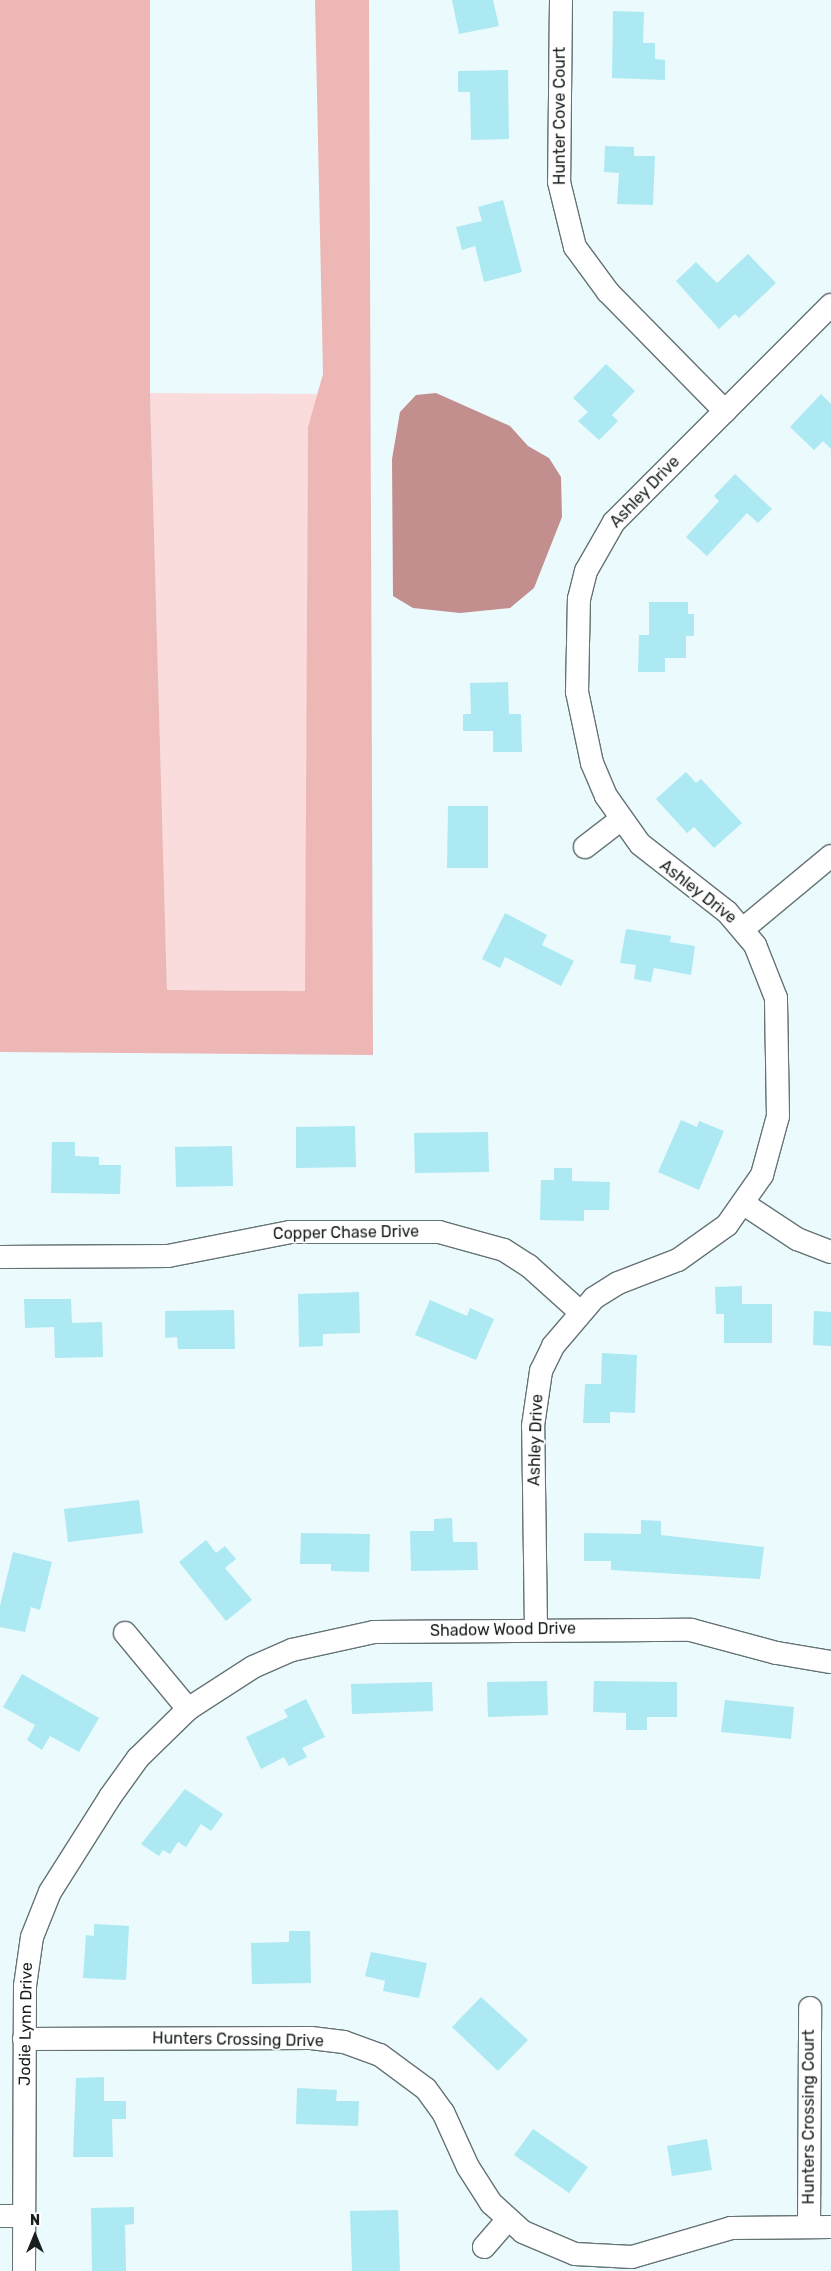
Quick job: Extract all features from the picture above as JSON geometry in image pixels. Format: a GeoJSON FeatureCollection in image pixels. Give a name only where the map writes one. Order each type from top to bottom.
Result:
{"type":"FeatureCollection","features":[{"type":"Feature","properties":{"kind":"street","name":"Hunter Cove Court"},"geometry":{"type":"LineString","coordinates":[[561,0],[559,182],[575,247],[608,292],[725,411]]}},
{"type":"Feature","properties":{"kind":"street","name":"Ashley Drive"},"geometry":{"type":"LineString","coordinates":[[536,1629],[537,1391],[553,1346],[579,1311],[618,1283],[678,1260],[704,1245],[744,1204],[772,1146],[778,1116],[779,1026],[768,970],[743,929],[716,903],[667,869],[620,820],[592,763],[581,719],[577,630],[586,571],[614,522],[831,306]]}},
{"type":"Feature","properties":{"kind":"street"},"geometry":{"type":"LineString","coordinates":[[584,847],[620,820]]}},
{"type":"Feature","properties":{"kind":"street"},"geometry":{"type":"LineString","coordinates":[[743,929],[831,856]]}},
{"type":"Feature","properties":{"kind":"street"},"geometry":{"type":"LineString","coordinates":[[744,1204],[797,1239],[831,1252]]}},
{"type":"Feature","properties":{"kind":"street","name":"Copper Chase Drive"},"geometry":{"type":"LineString","coordinates":[[0,1257],[168,1256],[290,1232],[439,1232],[504,1250],[529,1266],[579,1311]]}},
{"type":"Feature","properties":{"kind":"street","name":"Shadow Wood Drive"},"geometry":{"type":"LineString","coordinates":[[188,1709],[253,1667],[332,1638],[374,1632],[536,1629],[691,1630],[777,1653],[831,1662]]}},
{"type":"Feature","properties":{"kind":"street"},"geometry":{"type":"LineString","coordinates":[[124,1633],[188,1709]]}},
{"type":"Feature","properties":{"kind":"street","name":"Jodie Lynn Drive"},"geometry":{"type":"LineString","coordinates":[[24,2271],[26,1960],[50,1892],[138,1758],[188,1709]]}},
{"type":"Feature","properties":{"kind":"street","name":"Hunters Crossing Court"},"geometry":{"type":"LineString","coordinates":[[809,2227],[810,2008]]}},
{"type":"Feature","properties":{"kind":"street","name":"Hunters Crossing Drive"},"geometry":{"type":"LineString","coordinates":[[24,2039],[311,2038],[353,2045],[396,2065],[426,2089],[451,2124],[482,2192],[508,2219],[548,2246],[604,2258],[642,2255],[731,2228],[831,2227]]}},
{"type":"Feature","properties":{"kind":"street"},"geometry":{"type":"LineString","coordinates":[[0,2216],[24,2216]]}},
{"type":"Feature","properties":{"kind":"street"},"geometry":{"type":"LineString","coordinates":[[484,2247],[508,2219]]}},
{"type":"Feature","properties":{"kind":"shaded area"},"geometry":{"type":"Polygon","coordinates":[[[0,0],[150,0],[150,393],[167,990],[305,991],[308,427],[323,374],[315,0],[369,0],[373,1055],[0,1052],[0,0]]]}},
{"type":"Feature","properties":{"kind":"shaded area"},"geometry":{"type":"Polygon","coordinates":[[[150,393],[318,394],[308,427],[306,991],[167,990],[150,393]]]}},
{"type":"Feature","properties":{"kind":"shaded area"},"geometry":{"type":"Polygon","coordinates":[[[436,393],[510,426],[528,446],[549,458],[561,477],[562,517],[534,588],[510,608],[460,613],[413,608],[393,596],[392,459],[400,412],[416,395],[436,393]]]}},
{"type":"Feature","properties":{"kind":"building"},"geometry":{"type":"Polygon","coordinates":[[[452,0],[493,0],[499,26],[459,34],[452,0]]]}},
{"type":"Feature","properties":{"kind":"building"},"geometry":{"type":"Polygon","coordinates":[[[613,11],[644,12],[643,43],[655,43],[655,59],[665,60],[665,80],[612,78],[613,11]]]}},
{"type":"Feature","properties":{"kind":"building"},"geometry":{"type":"Polygon","coordinates":[[[508,70],[509,139],[471,140],[470,92],[458,92],[458,71],[508,70]]]}},
{"type":"Feature","properties":{"kind":"building"},"geometry":{"type":"Polygon","coordinates":[[[605,146],[634,147],[634,156],[655,156],[653,205],[617,204],[619,173],[604,172],[605,146]]]}},
{"type":"Feature","properties":{"kind":"building"},"geometry":{"type":"Polygon","coordinates":[[[503,200],[522,272],[484,282],[475,246],[462,250],[456,227],[482,221],[478,207],[503,200]]]}},
{"type":"Feature","properties":{"kind":"building"},"geometry":{"type":"Polygon","coordinates":[[[748,254],[776,283],[739,318],[735,314],[719,329],[676,281],[696,262],[717,283],[748,254]]]}},
{"type":"Feature","properties":{"kind":"building"},"geometry":{"type":"Polygon","coordinates":[[[606,364],[635,391],[612,415],[618,421],[599,440],[578,421],[588,412],[573,398],[606,364]]]}},
{"type":"Feature","properties":{"kind":"building"},"geometry":{"type":"Polygon","coordinates":[[[821,394],[831,404],[831,449],[823,441],[814,450],[790,427],[821,394]]]}},
{"type":"Feature","properties":{"kind":"building"},"geometry":{"type":"Polygon","coordinates":[[[735,474],[772,509],[758,523],[747,513],[707,556],[686,537],[719,501],[714,496],[735,474]]]}},
{"type":"Feature","properties":{"kind":"building"},"geometry":{"type":"Polygon","coordinates":[[[649,602],[688,602],[688,614],[694,614],[694,636],[686,636],[686,658],[665,658],[665,672],[638,672],[639,635],[649,635],[649,602]]]}},
{"type":"Feature","properties":{"kind":"building"},"geometry":{"type":"Polygon","coordinates":[[[508,682],[509,714],[521,714],[522,752],[493,752],[493,731],[463,731],[463,714],[471,714],[470,683],[508,682]]]}},
{"type":"Feature","properties":{"kind":"building"},"geometry":{"type":"Polygon","coordinates":[[[686,772],[696,783],[701,779],[742,823],[714,848],[694,827],[687,833],[656,799],[686,772]]]}},
{"type":"Feature","properties":{"kind":"building"},"geometry":{"type":"Polygon","coordinates":[[[448,806],[488,806],[488,868],[447,868],[448,806]]]}},
{"type":"Feature","properties":{"kind":"building"},"geometry":{"type":"Polygon","coordinates":[[[505,913],[547,935],[542,945],[574,961],[561,986],[505,957],[500,968],[482,959],[505,913]]]}},
{"type":"Feature","properties":{"kind":"building"},"geometry":{"type":"Polygon","coordinates":[[[626,929],[671,936],[670,942],[695,946],[691,975],[654,968],[651,982],[634,979],[636,965],[620,963],[626,929]]]}},
{"type":"Feature","properties":{"kind":"building"},"geometry":{"type":"Polygon","coordinates":[[[681,1120],[697,1127],[699,1121],[724,1131],[699,1190],[658,1172],[681,1120]]]}},
{"type":"Feature","properties":{"kind":"building"},"geometry":{"type":"Polygon","coordinates":[[[355,1126],[356,1167],[296,1168],[296,1127],[355,1126]]]}},
{"type":"Feature","properties":{"kind":"building"},"geometry":{"type":"Polygon","coordinates":[[[488,1132],[489,1172],[415,1173],[414,1133],[488,1132]]]}},
{"type":"Feature","properties":{"kind":"building"},"geometry":{"type":"Polygon","coordinates":[[[52,1142],[75,1142],[75,1156],[99,1157],[99,1165],[121,1165],[120,1194],[51,1193],[52,1142]]]}},
{"type":"Feature","properties":{"kind":"building"},"geometry":{"type":"Polygon","coordinates":[[[232,1146],[233,1186],[176,1187],[175,1147],[232,1146]]]}},
{"type":"Feature","properties":{"kind":"building"},"geometry":{"type":"Polygon","coordinates":[[[554,1168],[572,1168],[572,1181],[610,1182],[609,1210],[584,1210],[584,1221],[540,1220],[541,1180],[554,1180],[554,1168]]]}},
{"type":"Feature","properties":{"kind":"building"},"geometry":{"type":"Polygon","coordinates":[[[742,1286],[742,1304],[772,1304],[772,1343],[724,1343],[724,1314],[716,1314],[715,1287],[742,1286]]]}},
{"type":"Feature","properties":{"kind":"building"},"geometry":{"type":"Polygon","coordinates":[[[359,1292],[360,1333],[323,1334],[323,1346],[299,1347],[298,1294],[359,1292]]]}},
{"type":"Feature","properties":{"kind":"building"},"geometry":{"type":"Polygon","coordinates":[[[24,1299],[71,1299],[72,1323],[102,1322],[103,1357],[55,1358],[54,1327],[25,1328],[24,1299]]]}},
{"type":"Feature","properties":{"kind":"building"},"geometry":{"type":"Polygon","coordinates":[[[430,1300],[467,1316],[470,1308],[494,1319],[476,1360],[415,1335],[430,1300]]]}},
{"type":"Feature","properties":{"kind":"building"},"geometry":{"type":"Polygon","coordinates":[[[234,1310],[235,1349],[178,1349],[177,1337],[165,1338],[165,1311],[234,1310]]]}},
{"type":"Feature","properties":{"kind":"building"},"geometry":{"type":"Polygon","coordinates":[[[814,1311],[831,1312],[831,1346],[813,1345],[814,1311]]]}},
{"type":"Feature","properties":{"kind":"building"},"geometry":{"type":"Polygon","coordinates":[[[602,1353],[637,1355],[635,1413],[610,1412],[610,1423],[583,1423],[585,1384],[601,1384],[602,1353]]]}},
{"type":"Feature","properties":{"kind":"building"},"geometry":{"type":"Polygon","coordinates":[[[139,1500],[143,1533],[68,1542],[64,1509],[139,1500]]]}},
{"type":"Feature","properties":{"kind":"building"},"geometry":{"type":"Polygon","coordinates":[[[452,1518],[453,1542],[477,1542],[478,1570],[411,1571],[410,1531],[434,1531],[434,1519],[452,1518]]]}},
{"type":"Feature","properties":{"kind":"building"},"geometry":{"type":"Polygon","coordinates":[[[641,1520],[661,1521],[661,1535],[764,1547],[760,1579],[611,1570],[611,1561],[584,1561],[584,1533],[641,1534],[641,1520]]]}},
{"type":"Feature","properties":{"kind":"building"},"geometry":{"type":"Polygon","coordinates":[[[301,1533],[370,1534],[369,1572],[331,1571],[331,1564],[300,1564],[301,1533]]]}},
{"type":"Feature","properties":{"kind":"building"},"geometry":{"type":"Polygon","coordinates":[[[206,1540],[216,1553],[225,1546],[236,1559],[225,1568],[252,1600],[226,1621],[179,1562],[206,1540]]]}},
{"type":"Feature","properties":{"kind":"building"},"geometry":{"type":"Polygon","coordinates":[[[13,1552],[52,1562],[40,1610],[31,1607],[25,1632],[0,1627],[0,1606],[13,1552]]]}},
{"type":"Feature","properties":{"kind":"building"},"geometry":{"type":"Polygon","coordinates":[[[22,1674],[99,1718],[79,1752],[50,1736],[42,1750],[27,1740],[35,1725],[3,1707],[22,1674]]]}},
{"type":"Feature","properties":{"kind":"building"},"geometry":{"type":"Polygon","coordinates":[[[547,1681],[548,1715],[488,1717],[487,1682],[547,1681]]]}},
{"type":"Feature","properties":{"kind":"building"},"geometry":{"type":"Polygon","coordinates":[[[594,1681],[677,1682],[677,1717],[647,1717],[647,1730],[626,1730],[626,1713],[593,1712],[594,1681]]]}},
{"type":"Feature","properties":{"kind":"building"},"geometry":{"type":"Polygon","coordinates":[[[432,1682],[433,1711],[352,1714],[351,1684],[432,1682]]]}},
{"type":"Feature","properties":{"kind":"building"},"geometry":{"type":"Polygon","coordinates":[[[306,1699],[325,1737],[302,1748],[307,1757],[289,1766],[284,1757],[261,1769],[246,1737],[288,1717],[284,1710],[306,1699]]]}},
{"type":"Feature","properties":{"kind":"building"},"geometry":{"type":"Polygon","coordinates":[[[725,1700],[794,1707],[791,1739],[721,1732],[725,1700]]]}},
{"type":"Feature","properties":{"kind":"building"},"geometry":{"type":"Polygon","coordinates":[[[185,1789],[223,1814],[211,1831],[201,1824],[186,1847],[178,1842],[170,1854],[163,1850],[159,1856],[141,1844],[185,1789]]]}},
{"type":"Feature","properties":{"kind":"building"},"geometry":{"type":"Polygon","coordinates":[[[94,1924],[129,1926],[126,1980],[83,1978],[86,1935],[94,1936],[94,1924]]]}},
{"type":"Feature","properties":{"kind":"building"},"geometry":{"type":"Polygon","coordinates":[[[289,1931],[310,1931],[311,1983],[252,1984],[251,1943],[289,1942],[289,1931]]]}},
{"type":"Feature","properties":{"kind":"building"},"geometry":{"type":"Polygon","coordinates":[[[371,1952],[427,1963],[419,1998],[383,1991],[385,1981],[365,1976],[371,1952]]]}},
{"type":"Feature","properties":{"kind":"building"},"geometry":{"type":"Polygon","coordinates":[[[481,1997],[528,2040],[498,2071],[452,2027],[481,1997]]]}},
{"type":"Feature","properties":{"kind":"building"},"geometry":{"type":"Polygon","coordinates":[[[104,2077],[104,2101],[126,2101],[126,2119],[112,2119],[113,2157],[73,2157],[76,2078],[104,2077]]]}},
{"type":"Feature","properties":{"kind":"building"},"geometry":{"type":"Polygon","coordinates":[[[297,2088],[337,2090],[336,2101],[359,2101],[358,2126],[296,2124],[297,2088]]]}},
{"type":"Feature","properties":{"kind":"building"},"geometry":{"type":"Polygon","coordinates":[[[533,2129],[588,2167],[569,2193],[514,2155],[533,2129]]]}},
{"type":"Feature","properties":{"kind":"building"},"geometry":{"type":"Polygon","coordinates":[[[707,2139],[712,2170],[672,2176],[667,2146],[707,2139]]]}},
{"type":"Feature","properties":{"kind":"building"},"geometry":{"type":"Polygon","coordinates":[[[134,2207],[134,2224],[125,2225],[126,2271],[92,2271],[91,2208],[134,2207]]]}},
{"type":"Feature","properties":{"kind":"building"},"geometry":{"type":"Polygon","coordinates":[[[398,2210],[400,2271],[352,2271],[350,2211],[398,2210]]]}}]}
